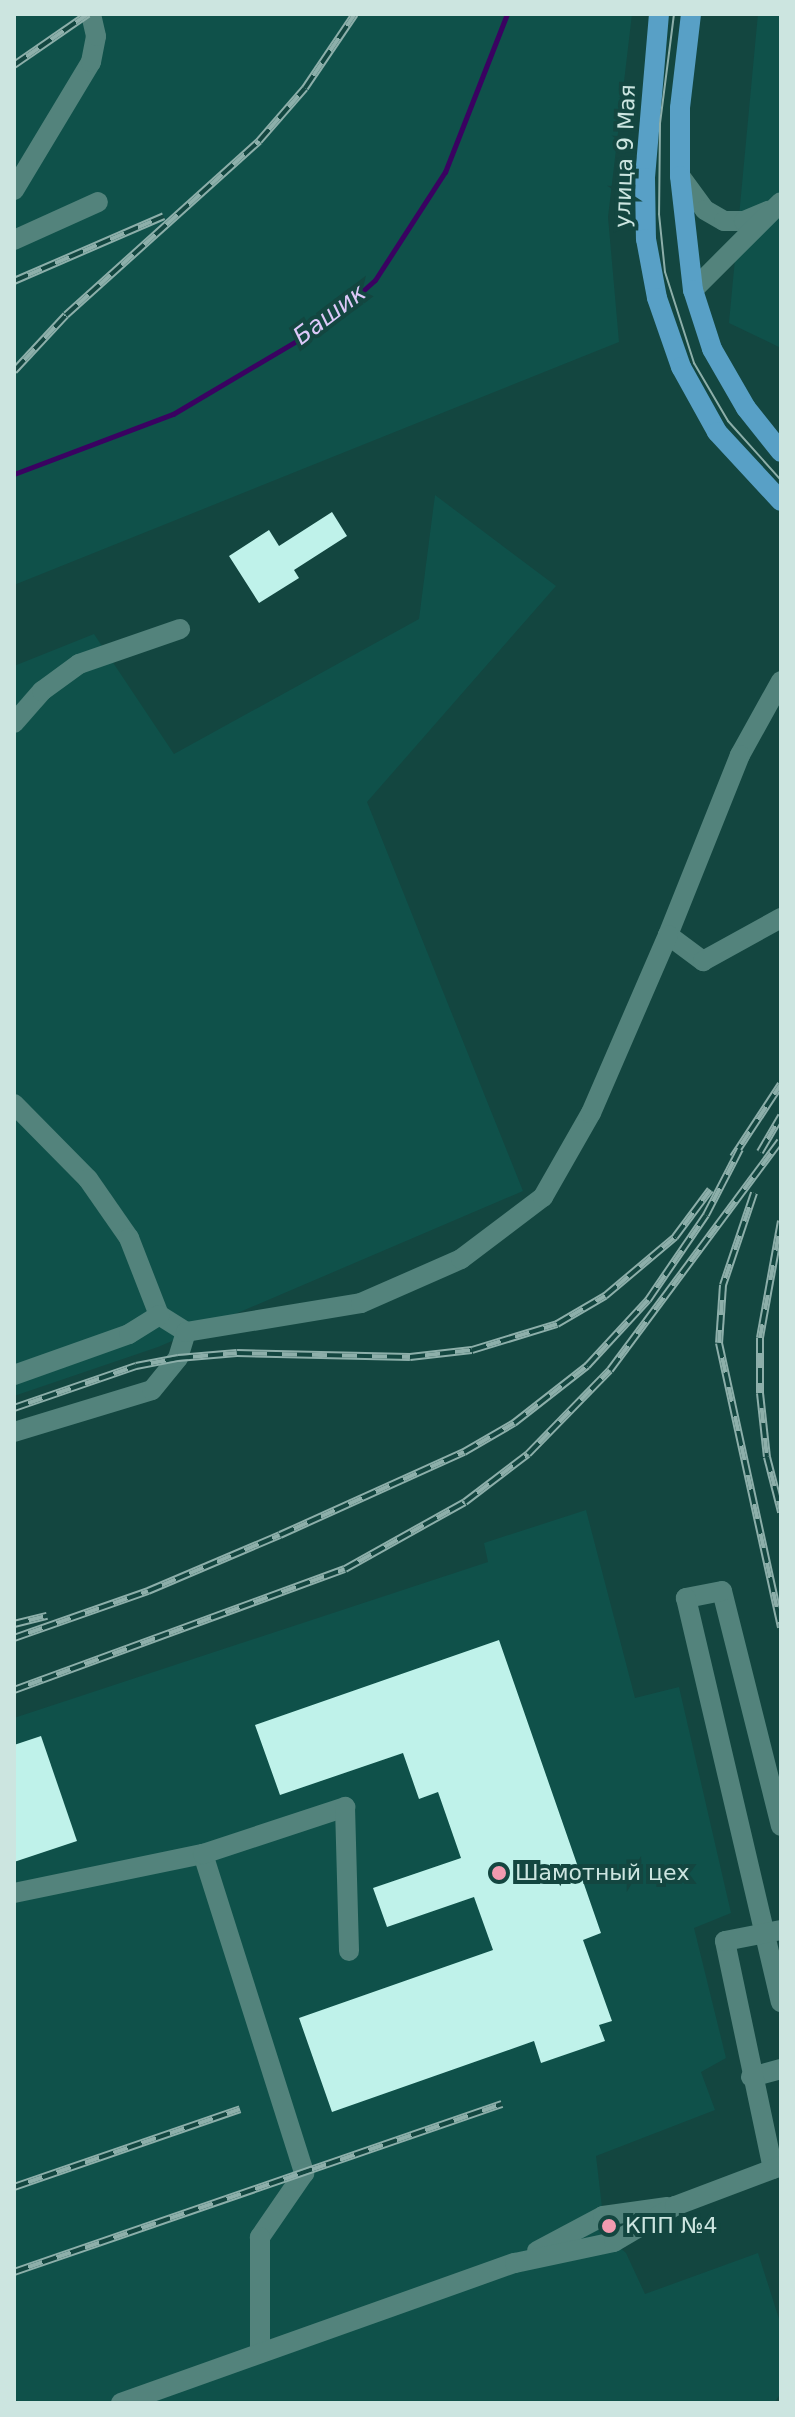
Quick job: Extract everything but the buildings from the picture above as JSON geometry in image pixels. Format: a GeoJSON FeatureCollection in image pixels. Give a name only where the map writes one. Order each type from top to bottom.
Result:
{"type":"FeatureCollection","features":[{"type":"Feature","properties":{"kind":"main road","name":"улица 9 Мая"},"geometry":{"type":"LineString","coordinates":[[659,14],[645,178],[646,239],[657,298],[681,367],[717,432],[781,501]]}},
{"type":"Feature","properties":{"kind":"main road"},"geometry":{"type":"LineString","coordinates":[[691,14],[680,108],[680,176],[693,290],[712,349],[746,408],[781,452]]}},
{"type":"Feature","properties":{"kind":"street"},"geometry":{"type":"LineString","coordinates":[[14,190],[91,62],[96,36],[91,14]]}},
{"type":"Feature","properties":{"kind":"street"},"geometry":{"type":"LineString","coordinates":[[680,176],[705,210],[724,221],[744,221],[778,205]]}},
{"type":"Feature","properties":{"kind":"street"},"geometry":{"type":"LineString","coordinates":[[14,240],[98,202]]}},
{"type":"Feature","properties":{"kind":"street"},"geometry":{"type":"LineString","coordinates":[[693,290],[778,205]]}},
{"type":"Feature","properties":{"kind":"street"},"geometry":{"type":"LineString","coordinates":[[14,723],[42,691],[79,664],[180,629]]}},
{"type":"Feature","properties":{"kind":"street"},"geometry":{"type":"LineString","coordinates":[[14,1104],[88,1179],[129,1238],[159,1315],[186,1332],[361,1303],[461,1259],[543,1197],[591,1113],[668,935],[740,755],[781,681]]}},
{"type":"Feature","properties":{"kind":"street"},"geometry":{"type":"LineString","coordinates":[[668,935],[703,961],[781,918]]}},
{"type":"Feature","properties":{"kind":"street"},"geometry":{"type":"LineString","coordinates":[[14,1375],[129,1334],[159,1315]]}},
{"type":"Feature","properties":{"kind":"street"},"geometry":{"type":"LineString","coordinates":[[14,1432],[152,1390],[178,1358],[186,1332]]}},
{"type":"Feature","properties":{"kind":"street"},"geometry":{"type":"LineString","coordinates":[[781,1826],[722,1591],[686,1598],[773,1932],[781,2002]]}},
{"type":"Feature","properties":{"kind":"street"},"geometry":{"type":"LineString","coordinates":[[14,1893],[203,1854],[345,1807],[349,1951]]}},
{"type":"Feature","properties":{"kind":"street"},"geometry":{"type":"LineString","coordinates":[[203,1854],[304,2173],[260,2237],[260,2353]]}},
{"type":"Feature","properties":{"kind":"street"},"geometry":{"type":"LineString","coordinates":[[121,2403],[515,2263],[614,2242],[675,2206],[777,2168],[751,2077],[725,1941],[773,1932]]}},
{"type":"Feature","properties":{"kind":"street"},"geometry":{"type":"LineString","coordinates":[[751,2077],[781,2069]]}},
{"type":"Feature","properties":{"kind":"street"},"geometry":{"type":"LineString","coordinates":[[515,2263],[603,2216],[675,2206]]}},
{"type":"Feature","properties":{"kind":"shaded area"},"geometry":{"type":"Polygon","coordinates":[[[14,14],[632,14],[608,217],[619,342],[14,585],[14,14]]]}},
{"type":"Feature","properties":{"kind":"shaded area"},"geometry":{"type":"Polygon","coordinates":[[[758,14],[781,14],[781,348],[729,323],[758,14]]]}},
{"type":"Feature","properties":{"kind":"shaded area"},"geometry":{"type":"Polygon","coordinates":[[[435,495],[556,586],[367,802],[523,1191],[158,1347],[14,1396],[14,666],[94,634],[174,754],[419,619],[435,495]]]}},
{"type":"Feature","properties":{"kind":"shaded area"},"geometry":{"type":"Polygon","coordinates":[[[586,1510],[635,1698],[679,1687],[731,1913],[694,1928],[726,2058],[701,2072],[715,2110],[596,2156],[603,2216],[613,2217],[618,2231],[607,2236],[626,2253],[645,2294],[758,2253],[781,2325],[781,2393],[774,2403],[14,2403],[14,1718],[488,1562],[484,1543],[586,1510]]]}},
{"type":"Feature","properties":{"kind":"waterway","name":"Башик"},"geometry":{"type":"LineString","coordinates":[[14,474],[173,414],[327,323],[375,280],[445,172],[507,14]]}},
{"type":"Feature","properties":{"kind":"tram line"},"geometry":{"type":"LineString","coordinates":[[674,14],[660,124],[659,214],[665,272],[694,363],[728,421],[781,480]]}},
{"type":"Feature","properties":{"kind":"railway"},"geometry":{"type":"LineString","coordinates":[[14,65],[88,14]]}},
{"type":"Feature","properties":{"kind":"railway"},"geometry":{"type":"LineString","coordinates":[[14,371],[66,315],[259,141],[305,88],[355,14]]}},
{"type":"Feature","properties":{"kind":"railway"},"geometry":{"type":"LineString","coordinates":[[14,281],[164,216]]}},
{"type":"Feature","properties":{"kind":"railway"},"geometry":{"type":"LineString","coordinates":[[733,1157],[781,1084]]}},
{"type":"Feature","properties":{"kind":"railway"},"geometry":{"type":"LineString","coordinates":[[760,1152],[781,1116]]}},
{"type":"Feature","properties":{"kind":"railway"},"geometry":{"type":"LineString","coordinates":[[14,1690],[345,1569],[465,1502],[528,1454],[610,1370],[780,1141]]}},
{"type":"Feature","properties":{"kind":"railway"},"geometry":{"type":"LineString","coordinates":[[14,1638],[148,1591],[280,1535],[464,1452],[514,1423],[587,1366],[648,1300],[706,1215],[740,1149]]}},
{"type":"Feature","properties":{"kind":"railway"},"geometry":{"type":"LineString","coordinates":[[14,1408],[136,1366],[178,1358],[237,1353],[410,1357],[472,1350],[557,1324],[605,1296],[675,1237],[710,1190]]}},
{"type":"Feature","properties":{"kind":"railway"},"geometry":{"type":"LineString","coordinates":[[754,1193],[723,1285],[719,1343],[781,1627]]}},
{"type":"Feature","properties":{"kind":"railway"},"geometry":{"type":"LineString","coordinates":[[781,1221],[760,1338],[760,1393],[767,1457],[781,1512]]}},
{"type":"Feature","properties":{"kind":"railway"},"geometry":{"type":"LineString","coordinates":[[14,1624],[47,1616]]}},
{"type":"Feature","properties":{"kind":"railway"},"geometry":{"type":"LineString","coordinates":[[14,2272],[502,2104]]}},
{"type":"Feature","properties":{"kind":"railway"},"geometry":{"type":"LineString","coordinates":[[14,2187],[240,2109]]}},
{"type":"Feature","properties":{"kind":"place","name":"Шамотный цех"},"geometry":{"type":"Point","coordinates":[499,1873]}},
{"type":"Feature","properties":{"kind":"place","name":"КПП №4"},"geometry":{"type":"Point","coordinates":[609,2226]}}]}
